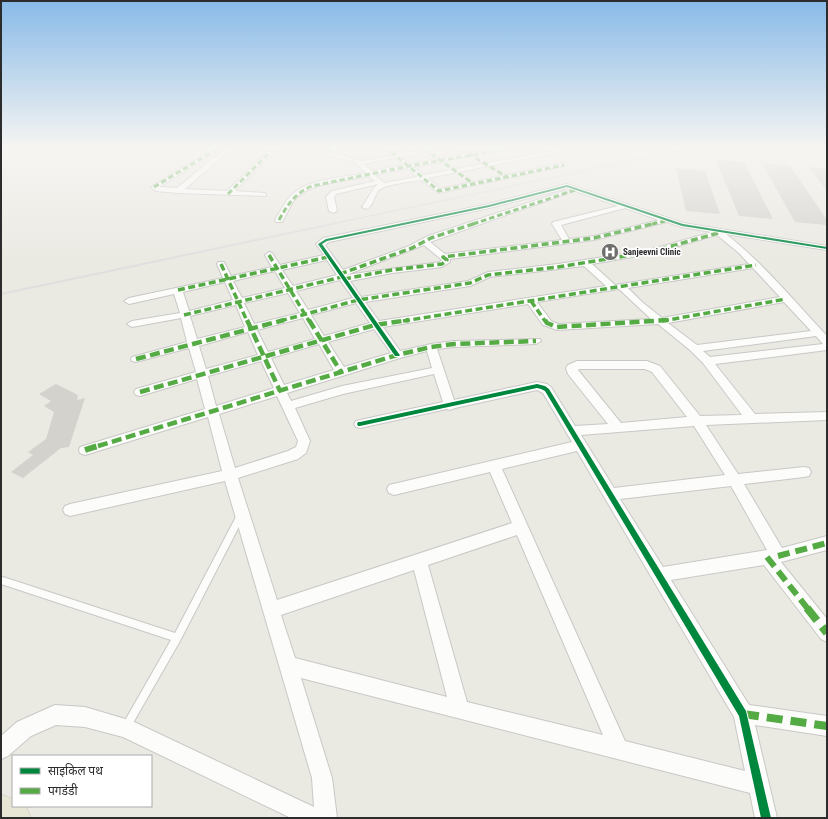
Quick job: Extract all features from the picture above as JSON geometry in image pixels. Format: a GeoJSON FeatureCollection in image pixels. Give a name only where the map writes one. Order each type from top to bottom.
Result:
{"type":"FeatureCollection","features":[{"type":"Feature","properties":{"kind":"main road"},"geometry":{"type":"LineString","coordinates":[[1,811],[14,818]]}},
{"type":"Feature","properties":{"kind":"street"},"geometry":{"type":"LineString","coordinates":[[154,187],[156,189],[178,191],[264,196]]}},
{"type":"Feature","properties":{"kind":"street"},"geometry":{"type":"LineString","coordinates":[[178,191],[182,187]]}},
{"type":"Feature","properties":{"kind":"street"},"geometry":{"type":"LineString","coordinates":[[228,194],[235,187]]}},
{"type":"Feature","properties":{"kind":"street"},"geometry":{"type":"LineString","coordinates":[[279,220],[287,205],[300,192],[312,187]]}},
{"type":"Feature","properties":{"kind":"street"},"geometry":{"type":"LineString","coordinates":[[333,211],[330,197],[334,192],[362,187]]}},
{"type":"Feature","properties":{"kind":"street"},"geometry":{"type":"LineString","coordinates":[[366,207],[378,187]]}},
{"type":"Feature","properties":{"kind":"street"},"geometry":{"type":"LineString","coordinates":[[434,187],[439,191],[458,187]]}},
{"type":"Feature","properties":{"kind":"street"},"geometry":{"type":"LineString","coordinates":[[396,355],[320,244],[326,240],[489,206],[561,187]]}},
{"type":"Feature","properties":{"kind":"street"},"geometry":{"type":"LineString","coordinates":[[573,187],[667,220],[701,229],[827,248]]}},
{"type":"Feature","properties":{"kind":"street"},"geometry":{"type":"LineString","coordinates":[[342,277],[412,248],[424,241],[577,189]]}},
{"type":"Feature","properties":{"kind":"street"},"geometry":{"type":"LineString","coordinates":[[567,242],[556,224],[625,206]]}},
{"type":"Feature","properties":{"kind":"street"},"geometry":{"type":"LineString","coordinates":[[443,257],[567,242],[620,232],[667,220]]}},
{"type":"Feature","properties":{"kind":"street"},"geometry":{"type":"LineString","coordinates":[[136,359],[358,300],[470,283],[488,275],[586,263],[650,252],[720,232]]}},
{"type":"Feature","properties":{"kind":"street"},"geometry":{"type":"LineString","coordinates":[[720,232],[756,264],[786,299],[827,342]]}},
{"type":"Feature","properties":{"kind":"street"},"geometry":{"type":"LineString","coordinates":[[132,324],[184,315],[342,277],[442,264],[447,260],[424,241]]}},
{"type":"Feature","properties":{"kind":"street"},"geometry":{"type":"LineString","coordinates":[[269,255],[342,372]]}},
{"type":"Feature","properties":{"kind":"street"},"geometry":{"type":"LineString","coordinates":[[129,301],[328,257]]}},
{"type":"Feature","properties":{"kind":"street"},"geometry":{"type":"LineString","coordinates":[[586,263],[695,349],[707,361],[752,419]]}},
{"type":"Feature","properties":{"kind":"street"},"geometry":{"type":"LineString","coordinates":[[70,510],[230,475],[293,455],[301,450],[304,441],[221,264]]}},
{"type":"Feature","properties":{"kind":"street"},"geometry":{"type":"LineString","coordinates":[[140,392],[376,325],[756,264]]}},
{"type":"Feature","properties":{"kind":"street"},"geometry":{"type":"LineString","coordinates":[[178,290],[230,475],[322,778],[326,818]]}},
{"type":"Feature","properties":{"kind":"street"},"geometry":{"type":"LineString","coordinates":[[531,301],[546,323],[551,326],[660,321],[786,299]]}},
{"type":"Feature","properties":{"kind":"street"},"geometry":{"type":"LineString","coordinates":[[695,349],[818,333]]}},
{"type":"Feature","properties":{"kind":"street"},"geometry":{"type":"LineString","coordinates":[[85,450],[396,355],[431,347],[474,343],[536,341]]}},
{"type":"Feature","properties":{"kind":"street"},"geometry":{"type":"LineString","coordinates":[[431,347],[450,406]]}},
{"type":"Feature","properties":{"kind":"street"},"geometry":{"type":"LineString","coordinates":[[707,361],[827,347]]}},
{"type":"Feature","properties":{"kind":"street"},"geometry":{"type":"LineString","coordinates":[[618,427],[572,371],[572,368],[577,365],[652,366],[656,369],[697,421],[734,479],[773,557],[827,633]]}},
{"type":"Feature","properties":{"kind":"street"},"geometry":{"type":"LineString","coordinates":[[288,406],[342,390],[438,370]]}},
{"type":"Feature","properties":{"kind":"street"},"geometry":{"type":"LineString","coordinates":[[360,424],[450,406],[537,386],[543,387],[547,390],[744,714],[766,818]]}},
{"type":"Feature","properties":{"kind":"street"},"geometry":{"type":"LineString","coordinates":[[572,431],[697,421],[827,416]]}},
{"type":"Feature","properties":{"kind":"street"},"geometry":{"type":"LineString","coordinates":[[394,489],[581,445]]}},
{"type":"Feature","properties":{"kind":"street"},"geometry":{"type":"LineString","coordinates":[[494,465],[619,750]]}},
{"type":"Feature","properties":{"kind":"street"},"geometry":{"type":"LineString","coordinates":[[610,494],[804,472]]}},
{"type":"Feature","properties":{"kind":"street"},"geometry":{"type":"LineString","coordinates":[[272,610],[521,527]]}},
{"type":"Feature","properties":{"kind":"street"},"geometry":{"type":"LineString","coordinates":[[660,575],[773,557],[827,543]]}},
{"type":"Feature","properties":{"kind":"street"},"geometry":{"type":"LineString","coordinates":[[419,561],[460,710]]}},
{"type":"Feature","properties":{"kind":"street"},"geometry":{"type":"LineString","coordinates":[[289,666],[759,785]]}},
{"type":"Feature","properties":{"kind":"street"},"geometry":{"type":"LineString","coordinates":[[744,714],[827,726]]}},
{"type":"Feature","properties":{"kind":"street"},"geometry":{"type":"LineString","coordinates":[[1,749],[24,729],[55,715],[85,717],[125,728],[314,818]]}},
{"type":"Feature","properties":{"kind":"lane"},"geometry":{"type":"LineString","coordinates":[[125,728],[177,638],[242,512]]}},
{"type":"Feature","properties":{"kind":"lane"},"geometry":{"type":"LineString","coordinates":[[4,581],[177,638]]}},
{"type":"Feature","properties":{"kind":"building"},"geometry":{"type":"Polygon","coordinates":[[[680,187],[711,187],[720,214],[686,211],[680,187]]]}},
{"type":"Feature","properties":{"kind":"building"},"geometry":{"type":"Polygon","coordinates":[[[727,187],[757,187],[773,219],[739,216],[727,187]]]}},
{"type":"Feature","properties":{"kind":"building"},"geometry":{"type":"Polygon","coordinates":[[[776,187],[805,187],[827,220],[827,225],[795,222],[776,187]]]}},
{"type":"Feature","properties":{"kind":"building"},"geometry":{"type":"Polygon","coordinates":[[[56,384],[78,395],[77,400],[85,398],[69,447],[61,448],[23,478],[11,472],[33,455],[28,452],[46,439],[54,412],[44,406],[51,401],[39,394],[56,384]]]}},
{"type":"Feature","properties":{"kind":"railway"},"geometry":{"type":"LineString","coordinates":[[332,224],[506,187]]}},
{"type":"Feature","properties":{"kind":"railway"},"geometry":{"type":"LineString","coordinates":[[1,294],[337,223]]}},
{"type":"Feature","properties":{"kind":"marked path"},"geometry":{"type":"LineString","coordinates":[[228,194],[235,187]]}},
{"type":"Feature","properties":{"kind":"marked path"},"geometry":{"type":"LineString","coordinates":[[279,220],[288,204],[294,197],[309,187]]}},
{"type":"Feature","properties":{"kind":"marked path"},"geometry":{"type":"LineString","coordinates":[[434,187],[439,191],[457,187]]}},
{"type":"Feature","properties":{"kind":"marked path"},"geometry":{"type":"LineString","coordinates":[[340,274],[412,248],[431,238],[575,190]]}},
{"type":"Feature","properties":{"kind":"marked path"},"geometry":{"type":"LineString","coordinates":[[344,279],[392,270],[442,264],[447,260],[443,257],[594,238],[665,221]]}},
{"type":"Feature","properties":{"kind":"marked path"},"geometry":{"type":"LineString","coordinates":[[136,359],[358,300],[470,283],[488,275],[558,267],[650,252],[718,233]]}},
{"type":"Feature","properties":{"kind":"marked path"},"geometry":{"type":"LineString","coordinates":[[269,255],[341,372]]}},
{"type":"Feature","properties":{"kind":"marked path"},"geometry":{"type":"LineString","coordinates":[[178,290],[328,257]]}},
{"type":"Feature","properties":{"kind":"marked path"},"geometry":{"type":"LineString","coordinates":[[221,264],[280,391]]}},
{"type":"Feature","properties":{"kind":"marked path"},"geometry":{"type":"LineString","coordinates":[[140,392],[375,325],[756,265]]}},
{"type":"Feature","properties":{"kind":"marked path"},"geometry":{"type":"LineString","coordinates":[[184,315],[342,277]]}},
{"type":"Feature","properties":{"kind":"marked path"},"geometry":{"type":"LineString","coordinates":[[531,301],[547,323],[557,327],[660,321],[786,299]]}},
{"type":"Feature","properties":{"kind":"marked path"},"geometry":{"type":"LineString","coordinates":[[85,450],[397,355],[431,347],[454,344],[536,341]]}},
{"type":"Feature","properties":{"kind":"marked path"},"geometry":{"type":"LineString","coordinates":[[778,556],[827,543]]}},
{"type":"Feature","properties":{"kind":"marked path"},"geometry":{"type":"LineString","coordinates":[[767,557],[827,633]]}},
{"type":"Feature","properties":{"kind":"marked path"},"geometry":{"type":"LineString","coordinates":[[743,714],[827,726]]}},
{"type":"Feature","properties":{"kind":"cycle path"},"geometry":{"type":"LineString","coordinates":[[397,355],[320,244],[326,240],[489,206],[562,187]]}},
{"type":"Feature","properties":{"kind":"cycle path"},"geometry":{"type":"LineString","coordinates":[[571,187],[682,225],[827,248]]}},
{"type":"Feature","properties":{"kind":"cycle path"},"geometry":{"type":"LineString","coordinates":[[360,424],[537,386],[543,387],[547,390],[743,714],[766,818]]}},
{"type":"Feature","properties":{"kind":"place","name":"Sanjeevni Clinic"},"geometry":{"type":"Point","coordinates":[610,252]}}]}
